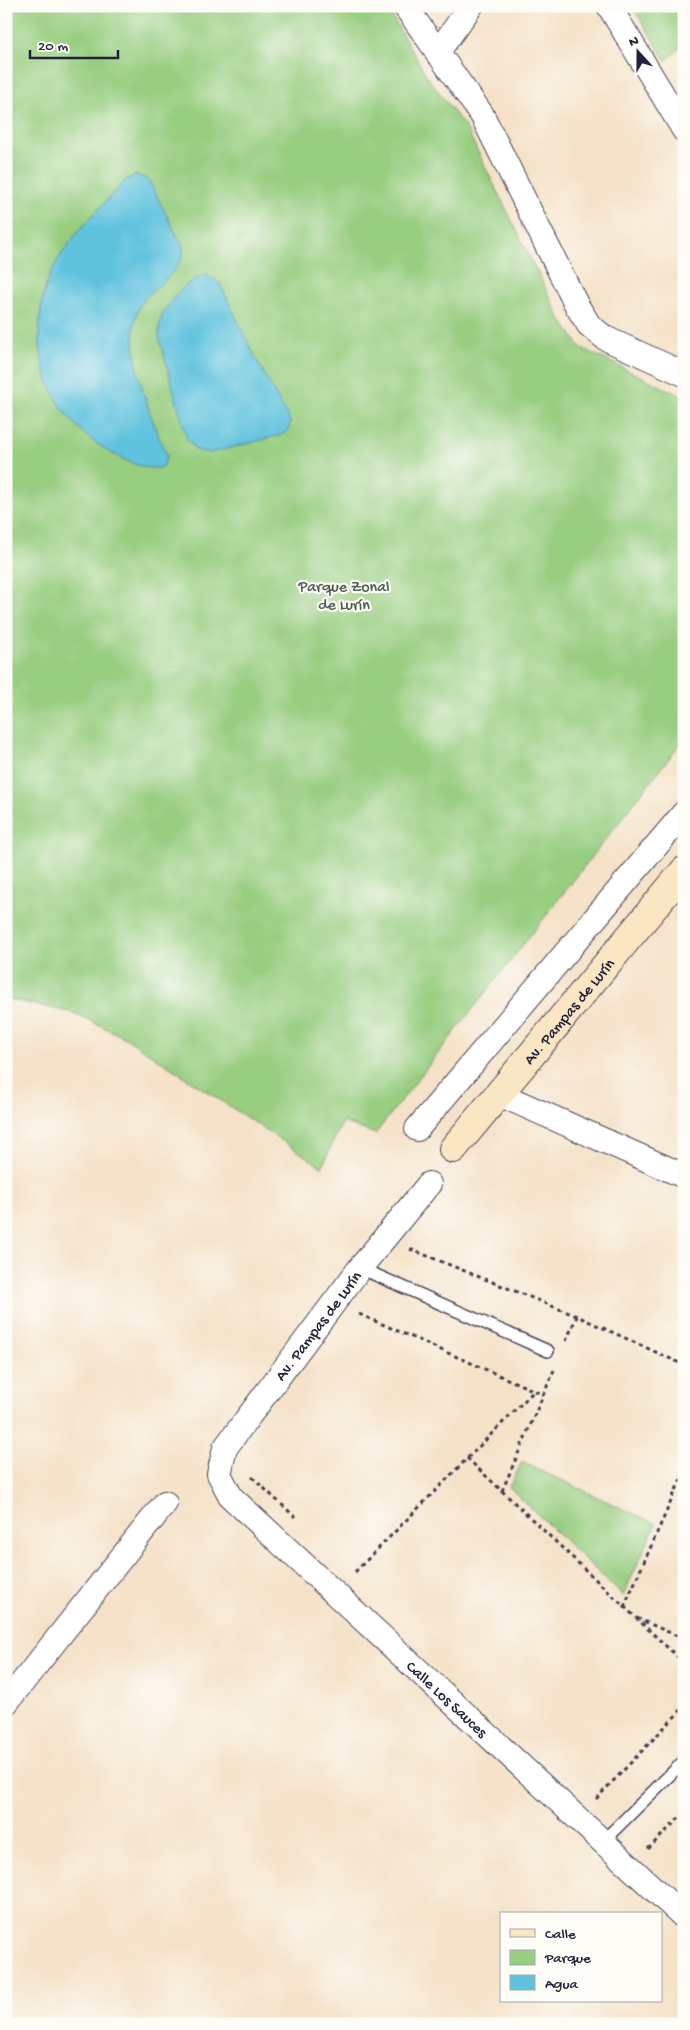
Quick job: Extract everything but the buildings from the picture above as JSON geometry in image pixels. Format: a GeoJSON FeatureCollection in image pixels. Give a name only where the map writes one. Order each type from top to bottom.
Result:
{"type":"FeatureCollection","features":[{"type":"Feature","properties":{"kind":"street"},"geometry":{"type":"LineString","coordinates":[[405,6],[437,54],[482,115],[577,306],[589,325],[605,338],[684,374]]}},
{"type":"Feature","properties":{"kind":"street"},"geometry":{"type":"LineString","coordinates":[[437,54],[471,6]]}},
{"type":"Feature","properties":{"kind":"street"},"geometry":{"type":"LineString","coordinates":[[609,6],[684,130]]}},
{"type":"Feature","properties":{"kind":"street"},"geometry":{"type":"LineString","coordinates":[[417,1129],[684,813]]}},
{"type":"Feature","properties":{"kind":"street","name":"Av. Pampas de Lurín"},"geometry":{"type":"LineString","coordinates":[[452,1149],[684,871]]}},
{"type":"Feature","properties":{"kind":"street"},"geometry":{"type":"LineString","coordinates":[[499,1094],[684,1176]]}},
{"type":"Feature","properties":{"kind":"street","name":"Av. Pampas de Lurín"},"geometry":{"type":"LineString","coordinates":[[220,1474],[225,1448],[360,1268],[429,1184]]}},
{"type":"Feature","properties":{"kind":"street","name":"Calle Los Sauces"},"geometry":{"type":"LineString","coordinates":[[220,1474],[231,1497],[684,1917]]}},
{"type":"Feature","properties":{"kind":"street"},"geometry":{"type":"LineString","coordinates":[[6,1703],[165,1503]]}},
{"type":"Feature","properties":{"kind":"lane"},"geometry":{"type":"LineString","coordinates":[[360,1268],[548,1351]]}},
{"type":"Feature","properties":{"kind":"lane"},"geometry":{"type":"LineString","coordinates":[[603,1841],[684,1761]]}},
{"type":"Feature","properties":{"kind":"path"},"geometry":{"type":"LineString","coordinates":[[408,1248],[577,1316],[684,1365]]}},
{"type":"Feature","properties":{"kind":"path"},"geometry":{"type":"LineString","coordinates":[[359,1313],[544,1395]]}},
{"type":"Feature","properties":{"kind":"path"},"geometry":{"type":"LineString","coordinates":[[566,1342],[577,1316]]}},
{"type":"Feature","properties":{"kind":"path"},"geometry":{"type":"LineString","coordinates":[[502,1492],[555,1368]]}},
{"type":"Feature","properties":{"kind":"path"},"geometry":{"type":"LineString","coordinates":[[348,1566],[355,1572],[534,1391]]}},
{"type":"Feature","properties":{"kind":"path"},"geometry":{"type":"LineString","coordinates":[[467,1458],[684,1663]]}},
{"type":"Feature","properties":{"kind":"path"},"geometry":{"type":"LineString","coordinates":[[624,1607],[684,1472]]}},
{"type":"Feature","properties":{"kind":"path"},"geometry":{"type":"LineString","coordinates":[[249,1474],[299,1520]]}},
{"type":"Feature","properties":{"kind":"path"},"geometry":{"type":"LineString","coordinates":[[634,1617],[684,1639]]}},
{"type":"Feature","properties":{"kind":"path"},"geometry":{"type":"LineString","coordinates":[[596,1800],[684,1707]]}},
{"type":"Feature","properties":{"kind":"path"},"geometry":{"type":"LineString","coordinates":[[648,1849],[684,1813]]}},
{"type":"Feature","properties":{"kind":"green space","name":"Parque Zonal de Lurín"},"geometry":{"type":"Polygon","coordinates":[[[6,6],[386,6],[428,78],[466,128],[560,318],[581,348],[684,397],[684,739],[375,1134],[342,1122],[322,1167],[124,1037],[74,1013],[12,1000],[6,996],[6,6]]]}},
{"type":"Feature","properties":{"kind":"green space"},"geometry":{"type":"Polygon","coordinates":[[[632,6],[684,6],[684,44],[666,61],[632,6]]]}},
{"type":"Feature","properties":{"kind":"green space"},"geometry":{"type":"Polygon","coordinates":[[[522,1462],[656,1524],[623,1596],[509,1487],[522,1462]]]}},
{"type":"Feature","properties":{"kind":"water"},"geometry":{"type":"Polygon","coordinates":[[[136,175],[149,181],[183,247],[179,264],[146,297],[135,319],[134,337],[140,380],[146,402],[167,456],[163,466],[159,468],[143,467],[123,459],[100,446],[80,430],[65,412],[52,391],[44,369],[40,345],[40,319],[44,293],[49,277],[57,262],[90,218],[126,180],[136,175]]]}},
{"type":"Feature","properties":{"kind":"water"},"geometry":{"type":"Polygon","coordinates":[[[205,275],[220,284],[256,359],[290,421],[290,426],[281,435],[210,453],[196,450],[187,439],[159,337],[161,320],[170,303],[193,280],[205,275]]]}}]}
